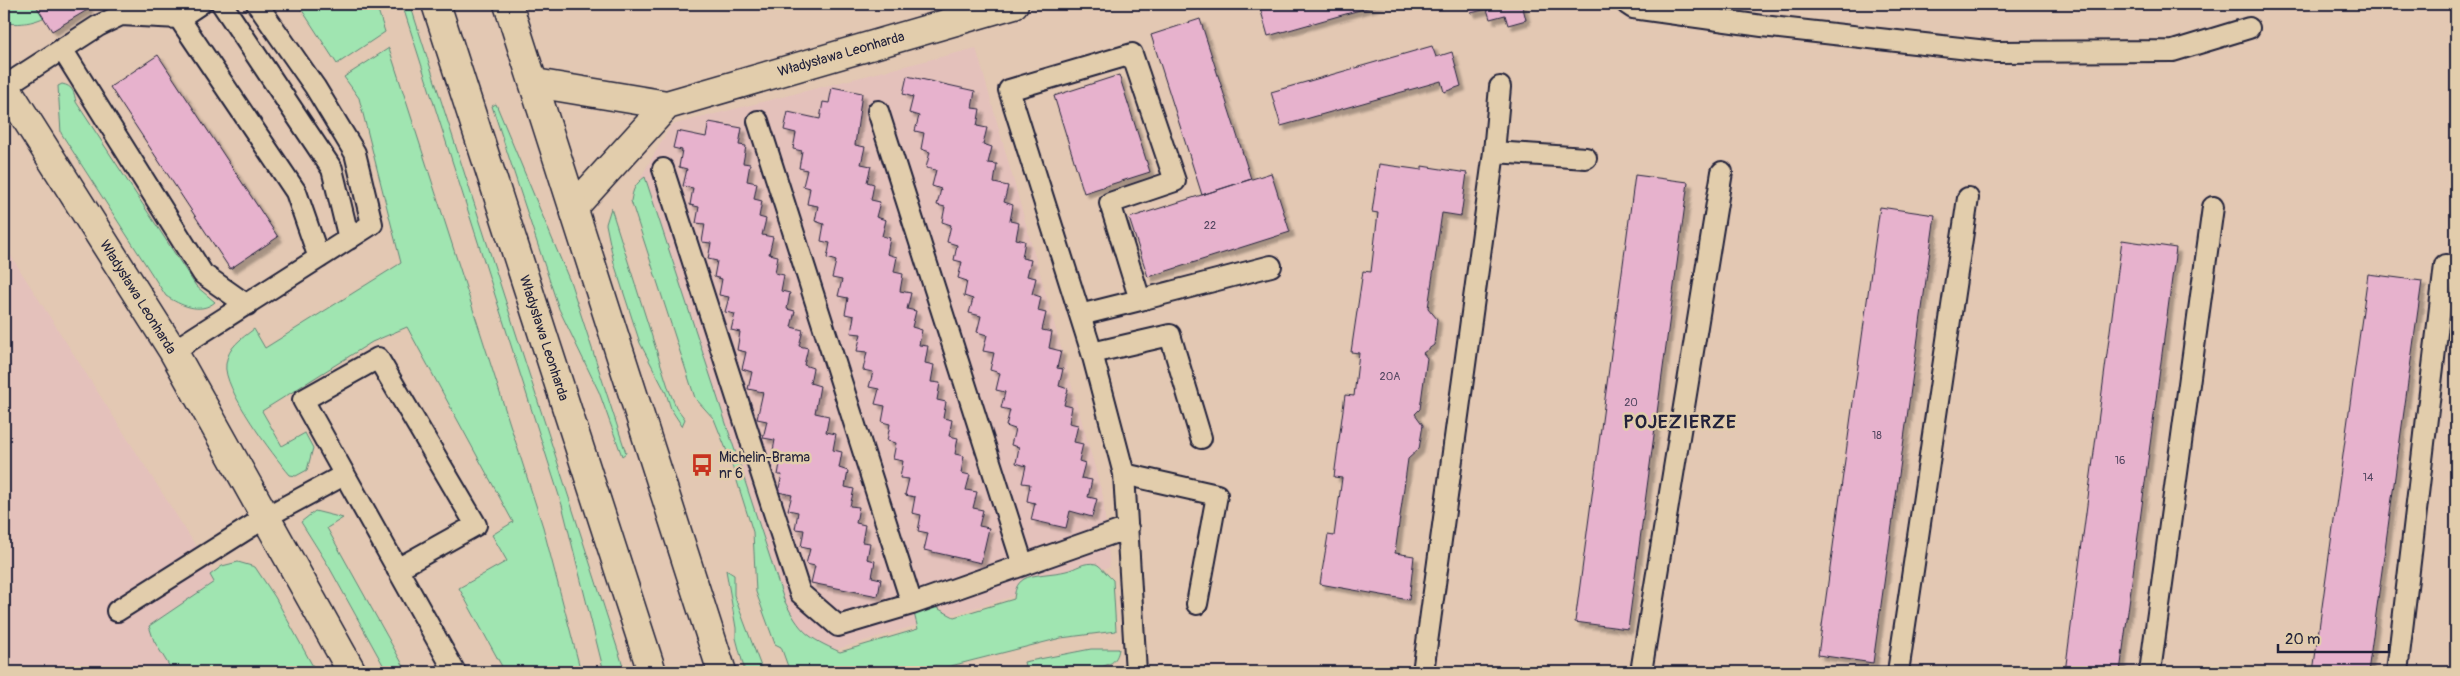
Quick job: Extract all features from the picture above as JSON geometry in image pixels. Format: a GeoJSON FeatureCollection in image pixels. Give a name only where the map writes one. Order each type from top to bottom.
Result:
{"type":"FeatureCollection","features":[{"type":"Feature","properties":{"kind":"main road","name":"Władysława Leonharda"},"geometry":{"type":"LineString","coordinates":[[436,4],[652,672]]}},
{"type":"Feature","properties":{"kind":"main road"},"geometry":{"type":"LineString","coordinates":[[508,4],[535,83],[722,672]]}},
{"type":"Feature","properties":{"kind":"main road","name":"Władysława Leonharda"},"geometry":{"type":"LineString","coordinates":[[535,83],[667,105],[1014,4]]}},
{"type":"Feature","properties":{"kind":"main road","name":"Władysława Leonharda"},"geometry":{"type":"LineString","coordinates":[[4,85],[173,352],[352,672]]}},
{"type":"Feature","properties":{"kind":"main road"},"geometry":{"type":"LineString","coordinates":[[574,207],[667,105]]}},
{"type":"Feature","properties":{"kind":"lane"},"geometry":{"type":"LineString","coordinates":[[4,85],[98,26],[121,15],[179,18],[200,4]]}},
{"type":"Feature","properties":{"kind":"lane"},"geometry":{"type":"LineString","coordinates":[[222,4],[332,169],[349,238]]}},
{"type":"Feature","properties":{"kind":"lane"},"geometry":{"type":"LineString","coordinates":[[173,352],[372,224],[355,153],[315,87],[258,4]]}},
{"type":"Feature","properties":{"kind":"lane"},"geometry":{"type":"LineString","coordinates":[[1627,4],[1633,8],[1762,26],[1996,52],[2174,51],[2249,28]]}},
{"type":"Feature","properties":{"kind":"lane"},"geometry":{"type":"LineString","coordinates":[[179,18],[296,192],[319,258]]}},
{"type":"Feature","properties":{"kind":"lane"},"geometry":{"type":"LineString","coordinates":[[62,49],[203,274],[247,305]]}},
{"type":"Feature","properties":{"kind":"lane"},"geometry":{"type":"LineString","coordinates":[[1136,672],[1124,474],[1092,353],[1009,90],[1132,54],[1175,181],[1110,203],[1140,300]]}},
{"type":"Feature","properties":{"kind":"lane"},"geometry":{"type":"LineString","coordinates":[[1423,672],[1494,152],[1500,86]]}},
{"type":"Feature","properties":{"kind":"lane"},"geometry":{"type":"LineString","coordinates":[[878,111],[1023,565]]}},
{"type":"Feature","properties":{"kind":"lane"},"geometry":{"type":"LineString","coordinates":[[758,121],[912,604]]}},
{"type":"Feature","properties":{"kind":"lane"},"geometry":{"type":"LineString","coordinates":[[1494,152],[1586,158]]}},
{"type":"Feature","properties":{"kind":"lane"},"geometry":{"type":"LineString","coordinates":[[662,170],[800,593],[838,626],[912,604],[1128,528]]}},
{"type":"Feature","properties":{"kind":"lane"},"geometry":{"type":"LineString","coordinates":[[1641,672],[1722,172]]}},
{"type":"Feature","properties":{"kind":"lane"},"geometry":{"type":"LineString","coordinates":[[1898,672],[1968,198]]}},
{"type":"Feature","properties":{"kind":"lane"},"geometry":{"type":"LineString","coordinates":[[2150,672],[2213,207]]}},
{"type":"Feature","properties":{"kind":"lane"},"geometry":{"type":"LineString","coordinates":[[2397,672],[2445,265]]}},
{"type":"Feature","properties":{"kind":"lane"},"geometry":{"type":"LineString","coordinates":[[1080,315],[1271,266]]}},
{"type":"Feature","properties":{"kind":"lane"},"geometry":{"type":"LineString","coordinates":[[1092,353],[1170,335],[1201,438]]}},
{"type":"Feature","properties":{"kind":"lane"},"geometry":{"type":"LineString","coordinates":[[397,569],[476,525],[378,358],[303,400],[344,475],[455,672]]}},
{"type":"Feature","properties":{"kind":"lane"},"geometry":{"type":"LineString","coordinates":[[1124,474],[1217,495],[1197,604]]}},
{"type":"Feature","properties":{"kind":"lane"},"geometry":{"type":"LineString","coordinates":[[117,611],[266,517],[344,475]]}},
{"type":"Feature","properties":{"kind":"shaded area"},"geometry":{"type":"Polygon","coordinates":[[[976,48],[1103,496],[1110,567],[798,661],[641,177],[671,125],[976,48]]]}},
{"type":"Feature","properties":{"kind":"shaded area"},"geometry":{"type":"Polygon","coordinates":[[[4,245],[203,557],[274,672],[4,672],[4,245]]]}},
{"type":"Feature","properties":{"kind":"green space"},"geometry":{"type":"Polygon","coordinates":[[[4,4],[69,4],[38,20],[14,24],[4,23],[4,4]]]}},
{"type":"Feature","properties":{"kind":"green space"},"geometry":{"type":"Polygon","coordinates":[[[298,4],[376,4],[385,32],[337,64],[298,4]]]}},
{"type":"Feature","properties":{"kind":"green space"},"geometry":{"type":"Polygon","coordinates":[[[402,4],[410,4],[625,672],[604,672],[562,505],[402,4]]]}},
{"type":"Feature","properties":{"kind":"green space"},"geometry":{"type":"Polygon","coordinates":[[[389,48],[543,527],[581,672],[505,672],[459,588],[507,561],[492,535],[513,522],[407,327],[372,342],[262,411],[282,446],[305,433],[313,448],[307,470],[296,476],[290,475],[250,421],[232,389],[227,375],[226,364],[229,353],[244,336],[254,329],[265,348],[401,263],[359,98],[344,77],[389,48]]]}},
{"type":"Feature","properties":{"kind":"green space"},"geometry":{"type":"Polygon","coordinates":[[[62,84],[69,86],[72,90],[76,102],[196,286],[215,302],[203,308],[197,308],[177,303],[166,296],[61,133],[58,86],[62,84]]]}},
{"type":"Feature","properties":{"kind":"green space"},"geometry":{"type":"Polygon","coordinates":[[[496,104],[571,284],[626,453],[622,456],[599,392],[559,309],[492,106],[496,104]]]}},
{"type":"Feature","properties":{"kind":"green space"},"geometry":{"type":"Polygon","coordinates":[[[645,177],[784,600],[795,620],[806,633],[840,652],[918,629],[914,613],[935,607],[954,617],[1014,599],[1015,590],[1018,585],[1028,577],[1066,571],[1092,563],[1098,565],[1113,580],[1116,631],[1061,638],[927,672],[790,672],[781,647],[775,644],[756,592],[753,532],[730,459],[714,419],[695,398],[631,201],[635,187],[645,177]]]}},
{"type":"Feature","properties":{"kind":"green space"},"geometry":{"type":"Polygon","coordinates":[[[611,208],[669,390],[676,407],[685,419],[682,426],[671,409],[666,393],[640,343],[614,263],[606,224],[611,208]]]}},
{"type":"Feature","properties":{"kind":"green space"},"geometry":{"type":"Polygon","coordinates":[[[315,511],[343,518],[327,528],[407,672],[387,672],[328,565],[301,522],[315,511]]]}},
{"type":"Feature","properties":{"kind":"green space"},"geometry":{"type":"Polygon","coordinates":[[[238,562],[255,567],[275,597],[316,672],[173,672],[154,641],[149,626],[214,582],[210,575],[222,566],[238,562]]]}},
{"type":"Feature","properties":{"kind":"green space"},"geometry":{"type":"Polygon","coordinates":[[[726,570],[734,575],[734,595],[763,672],[745,672],[736,638],[726,570]]]}},
{"type":"Feature","properties":{"kind":"green space"},"geometry":{"type":"Polygon","coordinates":[[[1091,649],[1119,649],[1116,658],[1111,663],[1098,668],[1070,672],[999,672],[1025,666],[1024,662],[1091,649]]]}},
{"type":"Feature","properties":{"kind":"building"},"geometry":{"type":"Polygon","coordinates":[[[35,4],[86,4],[89,9],[52,31],[35,4]]]}},
{"type":"Feature","properties":{"kind":"building"},"geometry":{"type":"Polygon","coordinates":[[[1259,4],[1381,4],[1268,36],[1259,4]]]}},
{"type":"Feature","properties":{"kind":"building"},"geometry":{"type":"Polygon","coordinates":[[[1468,4],[1522,4],[1526,20],[1508,25],[1505,15],[1490,19],[1487,9],[1471,13],[1468,4]]]}},
{"type":"Feature","properties":{"kind":"building"},"geometry":{"type":"Polygon","coordinates":[[[1200,19],[1251,179],[1202,195],[1151,35],[1200,19]]]}},
{"type":"Feature","properties":{"kind":"building"},"geometry":{"type":"Polygon","coordinates":[[[1432,46],[1436,57],[1452,52],[1461,86],[1444,92],[1441,81],[1281,126],[1271,92],[1432,46]]]}},
{"type":"Feature","properties":{"kind":"building"},"geometry":{"type":"Polygon","coordinates":[[[158,55],[278,237],[230,269],[110,87],[158,55]]]}},
{"type":"Feature","properties":{"kind":"building"},"geometry":{"type":"Polygon","coordinates":[[[1119,75],[1150,172],[1084,193],[1054,96],[1119,75]]]}},
{"type":"Feature","properties":{"kind":"building"},"geometry":{"type":"Polygon","coordinates":[[[907,76],[975,91],[972,108],[980,109],[977,126],[987,128],[983,144],[992,147],[988,163],[997,164],[994,183],[1008,186],[1004,202],[1013,205],[1010,221],[1019,223],[1016,239],[1025,241],[1022,258],[1031,260],[1027,276],[1036,278],[1032,294],[1041,297],[1038,311],[1046,313],[1042,330],[1052,332],[1049,348],[1061,351],[1057,368],[1063,369],[1059,386],[1068,389],[1064,405],[1072,407],[1069,423],[1078,425],[1074,442],[1083,444],[1079,461],[1085,463],[1081,478],[1092,480],[1088,497],[1097,499],[1092,517],[1070,511],[1066,528],[1031,520],[1035,503],[1027,501],[1030,484],[1022,483],[1026,466],[1016,463],[1019,447],[1011,445],[1015,429],[1006,426],[1010,410],[1001,408],[1005,392],[996,390],[1000,373],[990,370],[994,353],[983,351],[987,335],[977,332],[981,316],[969,313],[973,299],[964,296],[967,281],[958,278],[962,262],[954,260],[957,245],[947,242],[951,225],[942,222],[945,207],[937,205],[941,189],[932,186],[936,170],[926,168],[930,152],[921,149],[924,133],[915,131],[919,116],[909,113],[913,97],[903,94],[907,76]]]}},
{"type":"Feature","properties":{"kind":"building"},"geometry":{"type":"Polygon","coordinates":[[[832,87],[862,93],[855,145],[865,147],[861,164],[871,166],[867,182],[874,184],[871,200],[880,202],[876,217],[886,220],[882,236],[890,238],[887,254],[897,257],[894,272],[903,274],[900,291],[911,293],[907,309],[916,311],[912,327],[922,330],[919,345],[928,346],[925,363],[934,365],[931,382],[940,383],[937,400],[946,402],[943,418],[952,420],[949,436],[958,438],[955,454],[964,456],[961,473],[970,475],[966,490],[977,492],[973,508],[983,510],[979,526],[989,528],[981,563],[924,550],[928,533],[918,531],[921,515],[912,513],[915,497],[905,495],[909,479],[900,478],[903,461],[893,459],[896,443],[887,441],[890,424],[882,422],[885,406],[875,404],[879,389],[869,387],[873,372],[863,370],[867,352],[857,351],[861,334],[851,333],[854,316],[845,314],[848,298],[838,296],[842,280],[832,278],[836,261],[827,258],[830,243],[821,241],[824,224],[815,221],[818,206],[807,204],[810,188],[803,186],[807,170],[799,168],[802,151],[793,149],[796,133],[784,130],[788,112],[820,119],[823,102],[829,103],[832,87]]]}},
{"type":"Feature","properties":{"kind":"building"},"geometry":{"type":"Polygon","coordinates":[[[709,122],[742,128],[739,145],[746,146],[743,163],[750,164],[747,181],[757,183],[754,199],[762,201],[759,217],[766,219],[762,235],[773,237],[769,254],[778,256],[775,273],[784,275],[781,291],[790,293],[787,309],[795,311],[791,327],[803,330],[799,346],[808,348],[804,365],[813,368],[810,383],[820,386],[815,413],[829,416],[826,432],[836,434],[833,450],[842,452],[839,468],[848,471],[845,487],[854,489],[850,506],[859,507],[856,523],[865,525],[862,542],[870,543],[867,559],[875,561],[872,577],[881,579],[878,596],[811,583],[815,566],[806,564],[810,549],[801,547],[804,530],[795,529],[798,512],[788,510],[792,495],[778,492],[782,475],[778,475],[781,458],[772,456],[775,440],[763,438],[767,421],[757,419],[763,392],[748,389],[752,372],[742,369],[746,352],[737,350],[740,332],[731,330],[735,314],[725,312],[729,297],[719,295],[722,279],[714,277],[717,261],[708,259],[711,243],[702,242],[705,224],[696,223],[699,207],[690,205],[693,188],[683,186],[687,169],[679,167],[682,150],[673,148],[677,131],[706,137],[709,122]]]}},
{"type":"Feature","properties":{"kind":"building"},"geometry":{"type":"Polygon","coordinates":[[[1379,164],[1422,170],[1422,166],[1467,173],[1461,216],[1442,213],[1428,308],[1437,319],[1434,345],[1423,353],[1427,358],[1420,409],[1415,414],[1423,425],[1419,449],[1408,459],[1395,553],[1414,556],[1409,600],[1320,584],[1328,535],[1334,536],[1342,478],[1334,477],[1345,395],[1354,396],[1359,353],[1351,352],[1363,271],[1371,272],[1378,213],[1372,212],[1379,164]]]}},
{"type":"Feature","properties":{"kind":"building"},"geometry":{"type":"Polygon","coordinates":[[[1271,173],[1290,232],[1148,277],[1129,218],[1271,173]]]}},
{"type":"Feature","properties":{"kind":"building"},"geometry":{"type":"Polygon","coordinates":[[[1635,175],[1688,182],[1628,629],[1575,622],[1635,175]]]}},
{"type":"Feature","properties":{"kind":"building"},"geometry":{"type":"Polygon","coordinates":[[[1880,207],[1935,215],[1873,663],[1818,655],[1880,207]]]}},
{"type":"Feature","properties":{"kind":"building"},"geometry":{"type":"Polygon","coordinates":[[[2122,240],[2176,248],[2120,672],[2065,672],[2122,240]]]}},
{"type":"Feature","properties":{"kind":"building"},"geometry":{"type":"Polygon","coordinates":[[[2368,274],[2422,281],[2368,672],[2313,672],[2368,274]]]}},
{"type":"Feature","properties":{"kind":"place","name":"Michelin-Brama nr 6"},"geometry":{"type":"Point","coordinates":[702,465]}},
{"type":"Feature","properties":{"kind":"district","name":"POJEZIERZE"},"geometry":{"type":"Point","coordinates":[1680,422]}}]}
